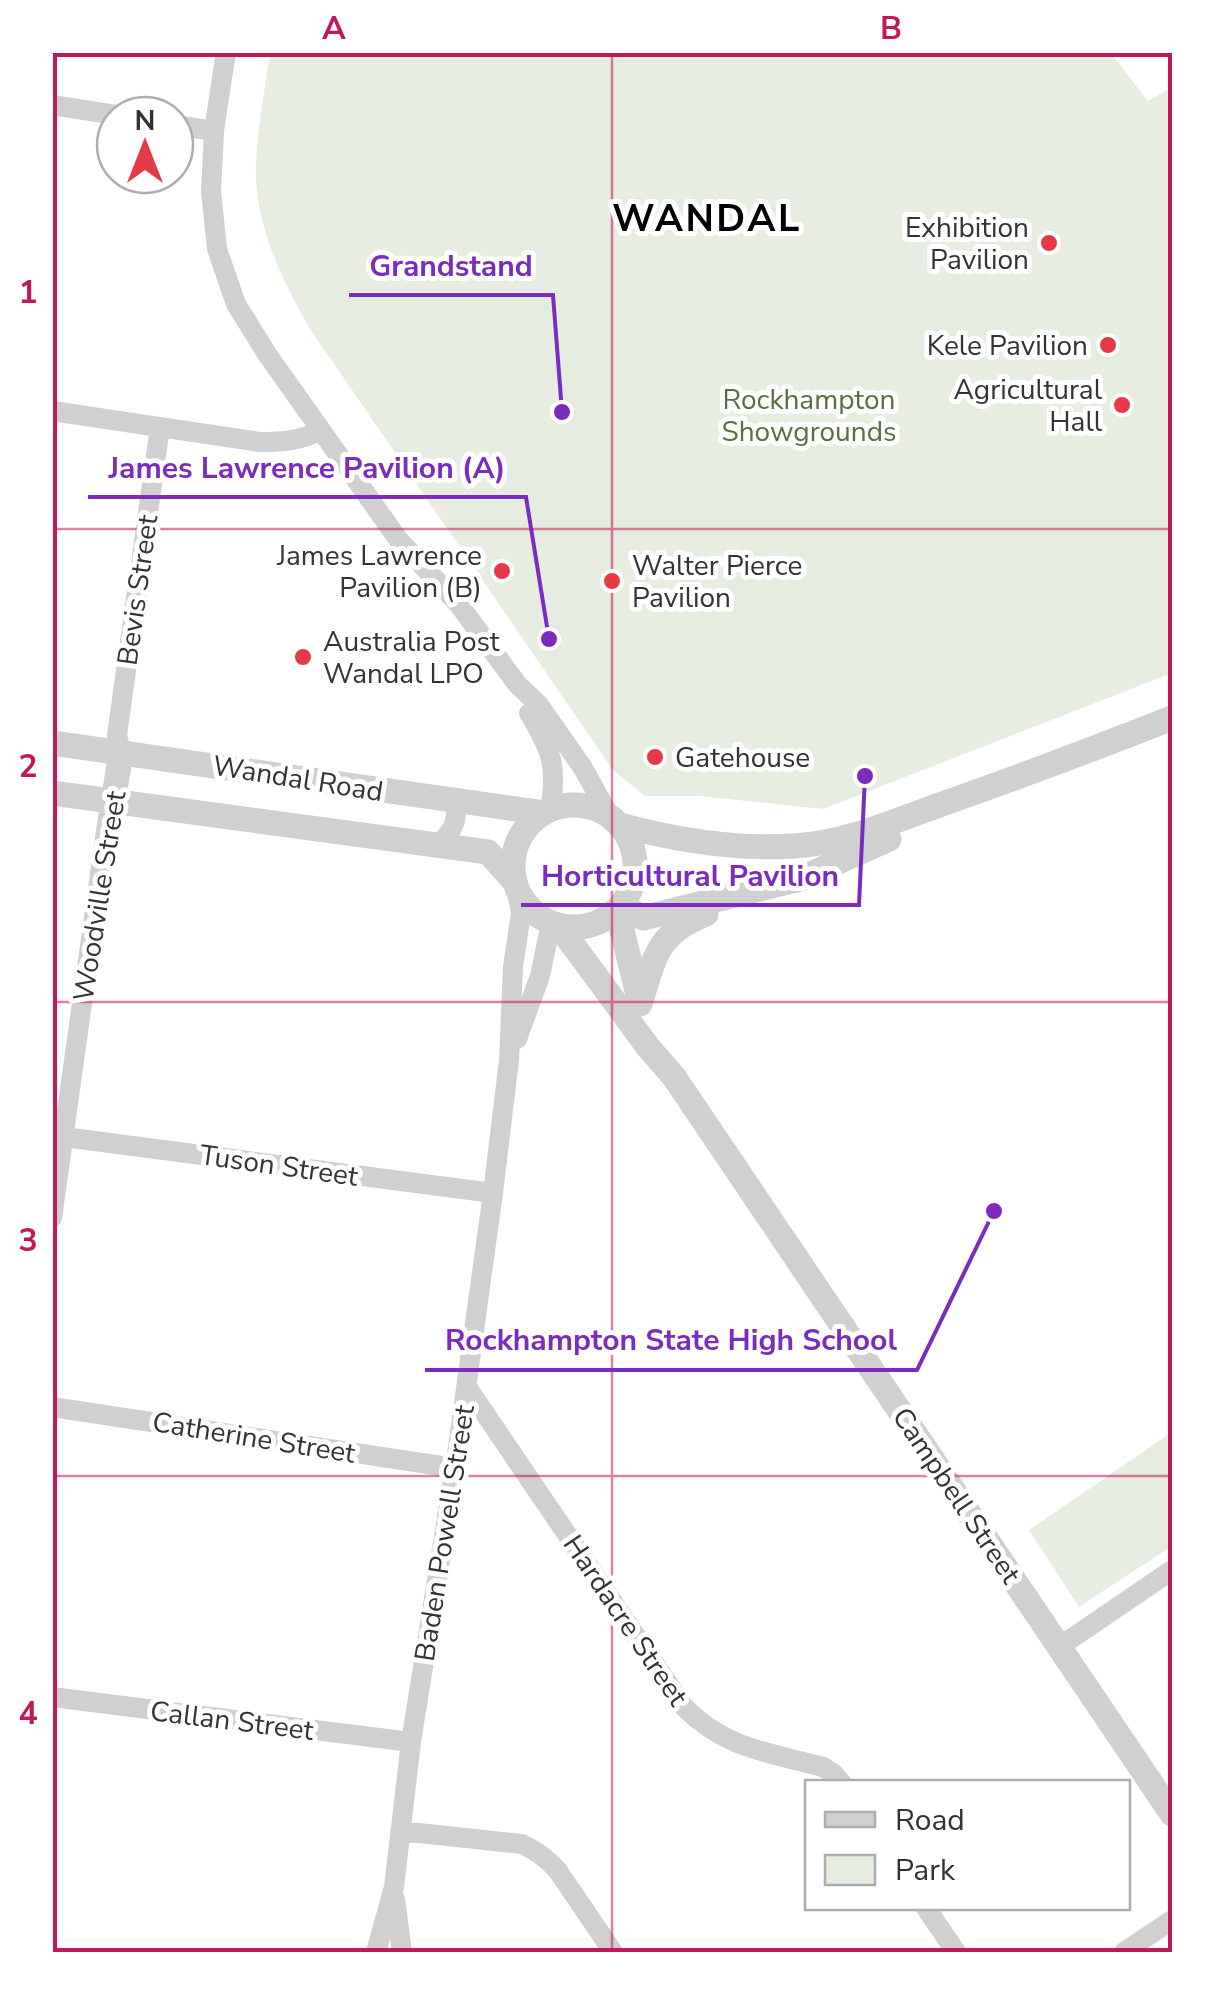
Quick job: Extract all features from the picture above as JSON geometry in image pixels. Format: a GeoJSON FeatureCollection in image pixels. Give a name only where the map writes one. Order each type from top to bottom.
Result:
{"type":"FeatureCollection","features":[{"type":"Feature","properties":{"kind":"street"},"geometry":{"type":"LineString","coordinates":[[226,52],[210,190],[217,249],[236,304],[398,538],[460,606],[517,684],[538,706],[583,768],[615,821],[629,840],[635,874],[619,908],[600,922],[580,928],[555,925],[537,916],[515,886],[514,849],[531,822],[547,811],[567,805],[582,806],[596,809],[615,821],[670,838],[700,842],[795,846],[844,839],[1172,718]]}},
{"type":"Feature","properties":{"kind":"street"},"geometry":{"type":"LineString","coordinates":[[52,104],[95,111]]}},
{"type":"Feature","properties":{"kind":"street"},"geometry":{"type":"LineString","coordinates":[[195,128],[214,131]]}},
{"type":"Feature","properties":{"kind":"street"},"geometry":{"type":"LineString","coordinates":[[52,411],[260,442],[306,438],[321,430]]}},
{"type":"Feature","properties":{"kind":"street","name":"Bevis Street"},"geometry":{"type":"LineString","coordinates":[[121,752],[117,735],[160,427]]}},
{"type":"Feature","properties":{"kind":"street"},"geometry":{"type":"LineString","coordinates":[[517,684],[551,754],[556,782],[547,811]]}},
{"type":"Feature","properties":{"kind":"street","name":"Wandal Road"},"geometry":{"type":"LineString","coordinates":[[52,742],[547,811]]}},
{"type":"Feature","properties":{"kind":"street","name":"Woodville Street"},"geometry":{"type":"LineString","coordinates":[[52,1218],[121,752]]}},
{"type":"Feature","properties":{"kind":"street"},"geometry":{"type":"LineString","coordinates":[[640,1004],[666,937],[684,922],[800,879],[1063,761]]}},
{"type":"Feature","properties":{"kind":"street","name":"Wandal Road"},"geometry":{"type":"LineString","coordinates":[[52,793],[488,852],[515,886]]}},
{"type":"Feature","properties":{"kind":"street"},"geometry":{"type":"LineString","coordinates":[[437,845],[453,829],[457,816],[454,801]]}},
{"type":"Feature","properties":{"kind":"street"},"geometry":{"type":"LineString","coordinates":[[619,908],[644,918],[800,879]]}},
{"type":"Feature","properties":{"kind":"street","name":"Baden Powell Street"},"geometry":{"type":"LineString","coordinates":[[376,1952],[394,1888],[411,1742],[493,1194],[521,913],[515,886]]}},
{"type":"Feature","properties":{"kind":"street","name":"Campbell Street"},"geometry":{"type":"LineString","coordinates":[[619,908],[640,1004],[674,1077]]}},
{"type":"Feature","properties":{"kind":"street","name":"Baden Powell Street"},"geometry":{"type":"LineString","coordinates":[[509,1060],[555,925]]}},
{"type":"Feature","properties":{"kind":"street","name":"Campbell Street"},"geometry":{"type":"LineString","coordinates":[[555,925],[674,1077],[1172,1814]]}},
{"type":"Feature","properties":{"kind":"street","name":"Tuson Street"},"geometry":{"type":"LineString","coordinates":[[64,1137],[493,1194]]}},
{"type":"Feature","properties":{"kind":"street","name":"Hardacre Street"},"geometry":{"type":"LineString","coordinates":[[467,1388],[684,1708],[702,1726],[744,1747],[823,1767],[839,1780]]}},
{"type":"Feature","properties":{"kind":"street","name":"Catherine Street"},"geometry":{"type":"LineString","coordinates":[[52,1407],[455,1468]]}},
{"type":"Feature","properties":{"kind":"street"},"geometry":{"type":"LineString","coordinates":[[1059,1647],[1172,1570]]}},
{"type":"Feature","properties":{"kind":"street","name":"Callan Street"},"geometry":{"type":"LineString","coordinates":[[52,1698],[411,1742]]}},
{"type":"Feature","properties":{"kind":"street"},"geometry":{"type":"LineString","coordinates":[[400,1831],[522,1844],[535,1850],[558,1871],[613,1952]]}},
{"type":"Feature","properties":{"kind":"street","name":"Baden Powell Street"},"geometry":{"type":"LineString","coordinates":[[394,1888],[402,1952]]}},
{"type":"Feature","properties":{"kind":"street"},"geometry":{"type":"LineString","coordinates":[[927,1910],[956,1952]]}},
{"type":"Feature","properties":{"kind":"street"},"geometry":{"type":"LineString","coordinates":[[1124,1952],[1172,1920]]}},
{"type":"Feature","properties":{"kind":"green space","name":"Rockhampton Showgrounds"},"geometry":{"type":"Polygon","coordinates":[[[1110,52],[1148,101],[1172,87],[1172,673],[823,809],[699,796],[645,796],[613,770],[310,329],[289,290],[264,227],[256,183],[258,134],[270,53],[1110,52]]]}},
{"type":"Feature","properties":{"kind":"green space"},"geometry":{"type":"Polygon","coordinates":[[[1172,1432],[1172,1546],[1079,1607],[1029,1530],[1172,1432]]]}},
{"type":"Feature","properties":{"kind":"place","name":"Exhibition Pavilion"},"geometry":{"type":"Point","coordinates":[1049,243]}},
{"type":"Feature","properties":{"kind":"place","name":"Kele Pavilion"},"geometry":{"type":"Point","coordinates":[1108,345]}},
{"type":"Feature","properties":{"kind":"place","name":"Agricultural Hall"},"geometry":{"type":"Point","coordinates":[1122,405]}},
{"type":"Feature","properties":{"kind":"place","name":"Grandstand"},"geometry":{"type":"Point","coordinates":[562,412]}},
{"type":"Feature","properties":{"kind":"place","name":"James Lawrence Pavilion (B)"},"geometry":{"type":"Point","coordinates":[502,571]}},
{"type":"Feature","properties":{"kind":"place","name":"Walter Pierce Pavilion"},"geometry":{"type":"Point","coordinates":[612,581]}},
{"type":"Feature","properties":{"kind":"place","name":"James Lawrence Pavilion (A)"},"geometry":{"type":"Point","coordinates":[549,639]}},
{"type":"Feature","properties":{"kind":"place","name":"Australia Post Wandal LPO"},"geometry":{"type":"Point","coordinates":[303,657]}},
{"type":"Feature","properties":{"kind":"place","name":"Gatehouse"},"geometry":{"type":"Point","coordinates":[655,757]}},
{"type":"Feature","properties":{"kind":"place","name":"Horticultural Pavilion"},"geometry":{"type":"Point","coordinates":[865,776]}},
{"type":"Feature","properties":{"kind":"place","name":"Rockhampton State High School"},"geometry":{"type":"Point","coordinates":[994,1211]}},
{"type":"Feature","properties":{"kind":"district","name":"WANDAL"},"geometry":{"type":"Point","coordinates":[707,218]}}]}
